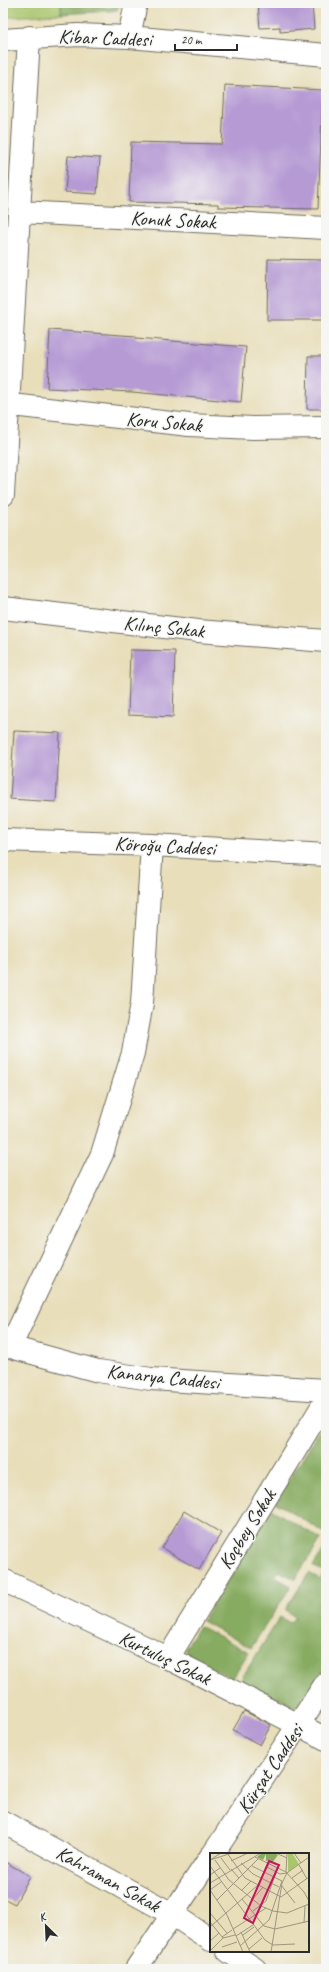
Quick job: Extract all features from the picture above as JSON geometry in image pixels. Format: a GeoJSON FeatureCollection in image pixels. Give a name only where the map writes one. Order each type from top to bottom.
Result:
{"type":"FeatureCollection","features":[{"type":"Feature","properties":{"kind":"street"},"geometry":{"type":"LineString","coordinates":[[129,37],[136,3]]}},
{"type":"Feature","properties":{"kind":"street","name":"Kibar Caddesi"},"geometry":{"type":"LineString","coordinates":[[3,40],[29,37],[78,35],[129,37],[326,55]]}},
{"type":"Feature","properties":{"kind":"street"},"geometry":{"type":"LineString","coordinates":[[3,496],[6,405],[20,212],[29,37]]}},
{"type":"Feature","properties":{"kind":"street","name":"Konuk Sokak"},"geometry":{"type":"LineString","coordinates":[[20,212],[326,228]]}},
{"type":"Feature","properties":{"kind":"street","name":"Koru Sokak"},"geometry":{"type":"LineString","coordinates":[[6,405],[188,425],[253,428],[326,427]]}},
{"type":"Feature","properties":{"kind":"street","name":"Kılınç Sokak"},"geometry":{"type":"LineString","coordinates":[[3,608],[198,631],[326,641]]}},
{"type":"Feature","properties":{"kind":"street","name":"Köroğu Caddesi"},"geometry":{"type":"LineString","coordinates":[[3,840],[152,845],[326,855]]}},
{"type":"Feature","properties":{"kind":"street"},"geometry":{"type":"LineString","coordinates":[[6,1346],[102,1154],[133,1052],[142,1003],[152,845]]}},
{"type":"Feature","properties":{"kind":"street","name":"Kanarya Caddesi"},"geometry":{"type":"LineString","coordinates":[[6,1346],[98,1371],[151,1379],[326,1390]]}},
{"type":"Feature","properties":{"kind":"street","name":"Koçbey Sokak"},"geometry":{"type":"LineString","coordinates":[[168,1658],[326,1400]]}},
{"type":"Feature","properties":{"kind":"street","name":"Kurtuluş Sokak"},"geometry":{"type":"LineString","coordinates":[[3,1580],[168,1658],[326,1739]]}},
{"type":"Feature","properties":{"kind":"street","name":"Kürşat Caddesi"},"geometry":{"type":"LineString","coordinates":[[214,1853],[326,1683]]}},
{"type":"Feature","properties":{"kind":"street","name":"Kahraman Sokak"},"geometry":{"type":"LineString","coordinates":[[3,1822],[172,1914],[210,1939]]}},
{"type":"Feature","properties":{"kind":"street"},"geometry":{"type":"LineString","coordinates":[[136,1969],[210,1857]]}},
{"type":"Feature","properties":{"kind":"street"},"geometry":{"type":"LineString","coordinates":[[230,1952],[255,1969]]}},
{"type":"Feature","properties":{"kind":"green space"},"geometry":{"type":"Polygon","coordinates":[[[8,3],[61,3],[61,14],[7,17],[8,3]]]}},
{"type":"Feature","properties":{"kind":"green space"},"geometry":{"type":"Polygon","coordinates":[[[61,3],[92,3],[92,5],[112,8],[113,3],[121,3],[117,10],[61,14],[61,3]]]}},
{"type":"Feature","properties":{"kind":"green space"},"geometry":{"type":"Polygon","coordinates":[[[326,1420],[326,1531],[325,1533],[275,1502],[326,1420]]]}},
{"type":"Feature","properties":{"kind":"green space"},"geometry":{"type":"Polygon","coordinates":[[[271,1509],[321,1539],[295,1579],[279,1571],[275,1577],[291,1586],[251,1648],[202,1621],[271,1509]]]}},
{"type":"Feature","properties":{"kind":"green space"},"geometry":{"type":"Polygon","coordinates":[[[326,1546],[326,1666],[302,1705],[296,1707],[240,1681],[280,1617],[290,1623],[295,1617],[285,1610],[309,1573],[320,1579],[324,1572],[313,1566],[326,1546]]]}},
{"type":"Feature","properties":{"kind":"green space"},"geometry":{"type":"Polygon","coordinates":[[[199,1626],[249,1652],[232,1678],[187,1656],[185,1649],[199,1626]]]}},
{"type":"Feature","properties":{"kind":"building"},"geometry":{"type":"Polygon","coordinates":[[[258,3],[312,3],[314,29],[280,32],[280,27],[260,28],[258,3]]]}},
{"type":"Feature","properties":{"kind":"building"},"geometry":{"type":"Polygon","coordinates":[[[225,85],[323,90],[318,209],[218,207],[218,204],[129,202],[131,142],[222,144],[225,85]]]}},
{"type":"Feature","properties":{"kind":"building"},"geometry":{"type":"Polygon","coordinates":[[[68,156],[100,158],[97,194],[65,192],[68,156]]]}},
{"type":"Feature","properties":{"kind":"building"},"geometry":{"type":"Polygon","coordinates":[[[268,259],[326,260],[326,320],[267,320],[268,259]]]}},
{"type":"Feature","properties":{"kind":"building"},"geometry":{"type":"Polygon","coordinates":[[[50,330],[136,336],[136,338],[246,347],[241,402],[132,392],[47,388],[50,330]]]}},
{"type":"Feature","properties":{"kind":"building"},"geometry":{"type":"Polygon","coordinates":[[[308,356],[326,356],[326,409],[307,409],[308,356]]]}},
{"type":"Feature","properties":{"kind":"building"},"geometry":{"type":"Polygon","coordinates":[[[130,650],[175,651],[173,717],[128,715],[130,650]]]}},
{"type":"Feature","properties":{"kind":"building"},"geometry":{"type":"Polygon","coordinates":[[[14,731],[60,733],[56,802],[10,799],[14,731]]]}},
{"type":"Feature","properties":{"kind":"building"},"geometry":{"type":"Polygon","coordinates":[[[184,1511],[221,1533],[199,1570],[162,1548],[184,1511]]]}},
{"type":"Feature","properties":{"kind":"building"},"geometry":{"type":"Polygon","coordinates":[[[244,1711],[271,1725],[260,1745],[233,1730],[244,1711]]]}},
{"type":"Feature","properties":{"kind":"building"},"geometry":{"type":"Polygon","coordinates":[[[3,1861],[30,1876],[15,1904],[3,1898],[3,1861]]]}}]}
